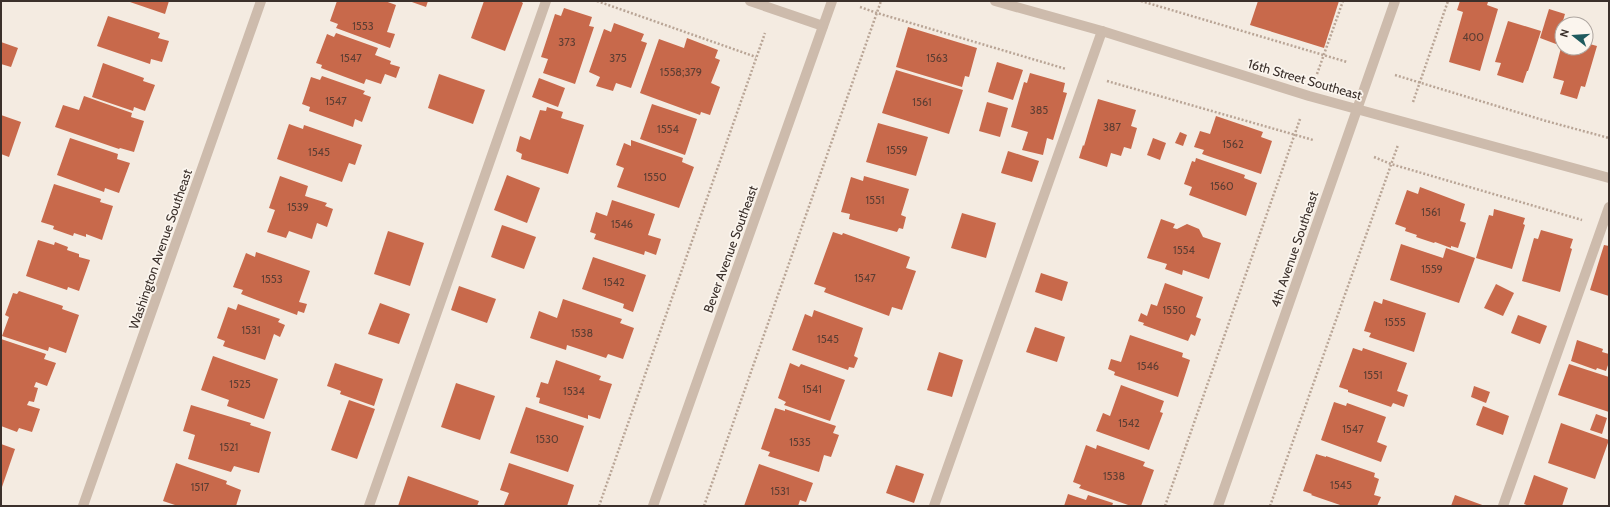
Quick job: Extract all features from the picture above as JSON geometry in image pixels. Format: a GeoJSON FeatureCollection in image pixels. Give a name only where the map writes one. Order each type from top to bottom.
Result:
{"type":"FeatureCollection","features":[{"type":"Feature","properties":{"kind":"street","name":"Washington Avenue Southeast"},"geometry":{"type":"LineString","coordinates":[[83,506],[261,1]]}},
{"type":"Feature","properties":{"kind":"street"},"geometry":{"type":"LineString","coordinates":[[369,506],[546,1]]}},
{"type":"Feature","properties":{"kind":"street"},"geometry":{"type":"LineString","coordinates":[[750,1],[823,26]]}},
{"type":"Feature","properties":{"kind":"street","name":"Bever Avenue Southeast"},"geometry":{"type":"LineString","coordinates":[[653,506],[832,1]]}},
{"type":"Feature","properties":{"kind":"street","name":"16th Street Southeast"},"geometry":{"type":"LineString","coordinates":[[994,1],[1102,31],[1309,96],[1609,178]]}},
{"type":"Feature","properties":{"kind":"street","name":"4th Avenue Southeast"},"geometry":{"type":"LineString","coordinates":[[1218,506],[1395,1]]}},
{"type":"Feature","properties":{"kind":"street"},"geometry":{"type":"LineString","coordinates":[[934,506],[1102,31]]}},
{"type":"Feature","properties":{"kind":"street"},"geometry":{"type":"LineString","coordinates":[[1503,506],[1609,207]]}},
{"type":"Feature","properties":{"kind":"path"},"geometry":{"type":"LineString","coordinates":[[597,1],[756,57]]}},
{"type":"Feature","properties":{"kind":"path"},"geometry":{"type":"LineString","coordinates":[[704,506],[881,1]]}},
{"type":"Feature","properties":{"kind":"path"},"geometry":{"type":"LineString","coordinates":[[1141,1],[1347,62]]}},
{"type":"Feature","properties":{"kind":"path"},"geometry":{"type":"LineString","coordinates":[[1318,74],[1343,1]]}},
{"type":"Feature","properties":{"kind":"path"},"geometry":{"type":"LineString","coordinates":[[1413,102],[1448,1]]}},
{"type":"Feature","properties":{"kind":"path"},"geometry":{"type":"LineString","coordinates":[[599,506],[765,33]]}},
{"type":"Feature","properties":{"kind":"path"},"geometry":{"type":"LineString","coordinates":[[1395,75],[1546,121],[1609,138]]}},
{"type":"Feature","properties":{"kind":"path"},"geometry":{"type":"LineString","coordinates":[[1165,506],[1300,119]]}},
{"type":"Feature","properties":{"kind":"path"},"geometry":{"type":"LineString","coordinates":[[1270,506],[1398,145]]}},
{"type":"Feature","properties":{"kind":"path"},"geometry":{"type":"LineString","coordinates":[[1374,157],[1391,164],[1602,226]]}},
{"type":"Feature","properties":{"kind":"building"},"geometry":{"type":"Polygon","coordinates":[[[127,1],[169,1],[165,14],[127,1]]]}},
{"type":"Feature","properties":{"kind":"building"},"geometry":{"type":"Polygon","coordinates":[[[337,1],[385,1],[396,5],[387,32],[395,34],[390,48],[336,28],[338,24],[330,21],[337,1]]]}},
{"type":"Feature","properties":{"kind":"building"},"geometry":{"type":"Polygon","coordinates":[[[409,1],[428,1],[426,7],[409,1]]]}},
{"type":"Feature","properties":{"kind":"building"},"geometry":{"type":"Polygon","coordinates":[[[484,1],[520,1],[523,3],[505,51],[471,38],[484,1]]]}},
{"type":"Feature","properties":{"kind":"building"},"geometry":{"type":"Polygon","coordinates":[[[1258,1],[1339,1],[1324,48],[1250,25],[1258,1]]]}},
{"type":"Feature","properties":{"kind":"building"},"geometry":{"type":"Polygon","coordinates":[[[1460,1],[1484,1],[1488,2],[1487,5],[1498,9],[1480,71],[1449,62],[1463,12],[1457,10],[1460,1]]]}},
{"type":"Feature","properties":{"kind":"building"},"geometry":{"type":"Polygon","coordinates":[[[564,8],[592,17],[589,26],[594,27],[575,84],[543,73],[548,59],[541,57],[555,14],[561,16],[564,8]]]}},
{"type":"Feature","properties":{"kind":"building"},"geometry":{"type":"Polygon","coordinates":[[[1549,9],[1565,14],[1564,16],[1554,16],[1554,43],[1540,38],[1549,9]]]}},
{"type":"Feature","properties":{"kind":"building"},"geometry":{"type":"Polygon","coordinates":[[[108,16],[160,33],[158,38],[169,41],[162,62],[151,59],[150,64],[97,46],[108,16]]]}},
{"type":"Feature","properties":{"kind":"building"},"geometry":{"type":"Polygon","coordinates":[[[1508,21],[1541,31],[1523,83],[1497,75],[1501,63],[1495,62],[1508,21]]]}},
{"type":"Feature","properties":{"kind":"building"},"geometry":{"type":"Polygon","coordinates":[[[614,23],[644,34],[641,41],[647,43],[631,88],[616,83],[613,91],[596,86],[600,77],[589,72],[604,29],[611,32],[614,23]]]}},
{"type":"Feature","properties":{"kind":"building"},"geometry":{"type":"Polygon","coordinates":[[[908,27],[977,48],[969,77],[965,76],[962,87],[896,67],[908,27]]]}},
{"type":"Feature","properties":{"kind":"building"},"geometry":{"type":"Polygon","coordinates":[[[336,33],[378,48],[375,55],[391,61],[390,64],[400,67],[396,78],[385,74],[381,84],[366,79],[364,84],[321,68],[322,65],[316,63],[327,34],[334,37],[336,33]]]}},
{"type":"Feature","properties":{"kind":"building"},"geometry":{"type":"Polygon","coordinates":[[[687,38],[718,50],[715,58],[720,60],[711,83],[720,87],[710,115],[701,112],[700,115],[640,93],[659,39],[684,48],[687,38]]]}},
{"type":"Feature","properties":{"kind":"building"},"geometry":{"type":"Polygon","coordinates":[[[1,42],[18,48],[11,67],[1,64],[1,42]]]}},
{"type":"Feature","properties":{"kind":"building"},"geometry":{"type":"Polygon","coordinates":[[[1594,45],[1597,46],[1585,87],[1581,86],[1577,99],[1560,94],[1564,81],[1553,78],[1559,56],[1594,56],[1594,45]]]}},
{"type":"Feature","properties":{"kind":"building"},"geometry":{"type":"Polygon","coordinates":[[[997,62],[1023,70],[1013,100],[988,92],[997,62]]]}},
{"type":"Feature","properties":{"kind":"building"},"geometry":{"type":"Polygon","coordinates":[[[103,63],[144,78],[143,81],[155,85],[145,111],[134,107],[133,111],[92,97],[103,63]]]}},
{"type":"Feature","properties":{"kind":"building"},"geometry":{"type":"Polygon","coordinates":[[[896,70],[963,90],[949,134],[882,113],[896,70]]]}},
{"type":"Feature","properties":{"kind":"building"},"geometry":{"type":"Polygon","coordinates":[[[1030,73],[1065,83],[1063,92],[1067,93],[1053,140],[1047,138],[1043,155],[1022,150],[1028,132],[1011,127],[1024,82],[1027,83],[1030,73]]]}},
{"type":"Feature","properties":{"kind":"building"},"geometry":{"type":"Polygon","coordinates":[[[439,74],[485,90],[473,124],[428,108],[439,74]]]}},
{"type":"Feature","properties":{"kind":"building"},"geometry":{"type":"Polygon","coordinates":[[[322,76],[365,91],[363,94],[371,97],[362,122],[355,119],[353,127],[309,111],[310,107],[302,104],[311,77],[320,80],[322,76]]]}},
{"type":"Feature","properties":{"kind":"building"},"geometry":{"type":"Polygon","coordinates":[[[539,78],[565,88],[558,107],[532,97],[539,78]]]}},
{"type":"Feature","properties":{"kind":"building"},"geometry":{"type":"Polygon","coordinates":[[[84,96],[132,113],[131,117],[144,121],[134,152],[119,149],[55,127],[63,105],[79,110],[84,96]]]}},
{"type":"Feature","properties":{"kind":"building"},"geometry":{"type":"Polygon","coordinates":[[[1098,99],[1136,110],[1131,126],[1137,128],[1131,149],[1124,147],[1121,156],[1111,153],[1107,167],[1079,158],[1098,99]]]}},
{"type":"Feature","properties":{"kind":"building"},"geometry":{"type":"Polygon","coordinates":[[[987,102],[1008,108],[1000,137],[979,131],[987,102]]]}},
{"type":"Feature","properties":{"kind":"building"},"geometry":{"type":"Polygon","coordinates":[[[652,104],[697,119],[685,155],[640,139],[652,104]]]}},
{"type":"Feature","properties":{"kind":"building"},"geometry":{"type":"Polygon","coordinates":[[[547,107],[563,112],[561,118],[584,125],[568,174],[521,159],[522,154],[516,151],[520,136],[530,140],[540,110],[546,111],[547,107]]]}},
{"type":"Feature","properties":{"kind":"building"},"geometry":{"type":"Polygon","coordinates":[[[1,115],[21,122],[9,157],[1,154],[1,115]]]}},
{"type":"Feature","properties":{"kind":"building"},"geometry":{"type":"Polygon","coordinates":[[[1216,116],[1263,132],[1261,137],[1272,141],[1261,174],[1202,154],[1204,150],[1194,147],[1200,131],[1210,134],[1216,116]]]}},
{"type":"Feature","properties":{"kind":"building"},"geometry":{"type":"Polygon","coordinates":[[[878,123],[928,137],[916,176],[866,162],[878,123]]]}},
{"type":"Feature","properties":{"kind":"building"},"geometry":{"type":"Polygon","coordinates":[[[289,124],[303,129],[304,125],[362,145],[355,165],[349,163],[342,182],[277,159],[289,124]]]}},
{"type":"Feature","properties":{"kind":"building"},"geometry":{"type":"Polygon","coordinates":[[[1180,132],[1187,135],[1183,146],[1175,143],[1180,132]]]}},
{"type":"Feature","properties":{"kind":"building"},"geometry":{"type":"Polygon","coordinates":[[[70,138],[118,154],[117,159],[130,163],[119,193],[105,188],[104,192],[57,175],[70,138]]]}},
{"type":"Feature","properties":{"kind":"building"},"geometry":{"type":"Polygon","coordinates":[[[1153,138],[1166,143],[1160,160],[1147,155],[1153,138]]]}},
{"type":"Feature","properties":{"kind":"building"},"geometry":{"type":"Polygon","coordinates":[[[631,140],[683,158],[682,162],[694,167],[679,208],[617,187],[624,168],[616,165],[624,143],[631,146],[631,140]]]}},
{"type":"Feature","properties":{"kind":"building"},"geometry":{"type":"Polygon","coordinates":[[[1008,151],[1039,161],[1032,182],[1001,173],[1008,151]]]}},
{"type":"Feature","properties":{"kind":"building"},"geometry":{"type":"Polygon","coordinates":[[[1196,158],[1245,175],[1244,178],[1257,183],[1246,216],[1189,195],[1192,187],[1184,184],[1192,161],[1195,162],[1196,158]]]}},
{"type":"Feature","properties":{"kind":"building"},"geometry":{"type":"Polygon","coordinates":[[[507,175],[540,188],[527,223],[494,210],[507,175]]]}},
{"type":"Feature","properties":{"kind":"building"},"geometry":{"type":"Polygon","coordinates":[[[280,176],[308,186],[305,196],[327,203],[325,206],[333,209],[327,227],[317,223],[312,239],[289,231],[286,238],[267,232],[275,210],[269,208],[280,176]]]}},
{"type":"Feature","properties":{"kind":"building"},"geometry":{"type":"Polygon","coordinates":[[[864,176],[909,189],[901,215],[906,217],[903,229],[899,228],[897,232],[849,219],[850,214],[841,212],[851,177],[863,181],[864,176]]]}},
{"type":"Feature","properties":{"kind":"building"},"geometry":{"type":"Polygon","coordinates":[[[54,184],[101,199],[100,202],[113,206],[102,240],[86,234],[86,237],[74,233],[73,236],[53,229],[54,226],[41,222],[54,184]]]}},
{"type":"Feature","properties":{"kind":"building"},"geometry":{"type":"Polygon","coordinates":[[[1420,187],[1465,204],[1460,221],[1466,223],[1458,248],[1451,246],[1451,248],[1416,237],[1417,235],[1405,231],[1406,228],[1395,224],[1407,190],[1418,194],[1420,187]]]}},
{"type":"Feature","properties":{"kind":"building"},"geometry":{"type":"Polygon","coordinates":[[[612,200],[655,214],[648,235],[661,239],[656,255],[645,251],[644,255],[594,239],[596,234],[590,232],[596,212],[607,216],[612,200]]]}},
{"type":"Feature","properties":{"kind":"building"},"geometry":{"type":"Polygon","coordinates":[[[1494,209],[1525,218],[1523,224],[1525,225],[1512,269],[1476,258],[1489,215],[1493,216],[1494,209]]]}},
{"type":"Feature","properties":{"kind":"building"},"geometry":{"type":"Polygon","coordinates":[[[962,213],[996,223],[986,258],[951,248],[962,213]]]}},
{"type":"Feature","properties":{"kind":"building"},"geometry":{"type":"Polygon","coordinates":[[[1161,219],[1175,224],[1173,228],[1177,229],[1187,224],[1199,229],[1203,237],[1221,243],[1209,279],[1183,270],[1182,275],[1165,269],[1167,264],[1147,258],[1161,219]]]}},
{"type":"Feature","properties":{"kind":"building"},"geometry":{"type":"Polygon","coordinates":[[[502,225],[536,237],[524,269],[491,257],[502,225]]]}},
{"type":"Feature","properties":{"kind":"building"},"geometry":{"type":"Polygon","coordinates":[[[1541,230],[1573,239],[1570,248],[1572,249],[1560,292],[1522,281],[1534,238],[1538,239],[1541,230]]]}},
{"type":"Feature","properties":{"kind":"building"},"geometry":{"type":"Polygon","coordinates":[[[388,231],[424,243],[410,286],[374,274],[388,231]]]}},
{"type":"Feature","properties":{"kind":"building"},"geometry":{"type":"Polygon","coordinates":[[[833,232],[842,235],[843,233],[910,257],[906,268],[916,271],[902,310],[892,307],[889,316],[824,292],[826,288],[814,284],[833,232]]]}},
{"type":"Feature","properties":{"kind":"building"},"geometry":{"type":"Polygon","coordinates":[[[38,240],[54,245],[55,242],[68,247],[67,250],[79,254],[79,257],[90,260],[79,291],[68,287],[67,290],[26,276],[38,240]]]}},
{"type":"Feature","properties":{"kind":"building"},"geometry":{"type":"Polygon","coordinates":[[[1401,244],[1443,258],[1446,248],[1475,258],[1459,303],[1390,280],[1401,244]]]}},
{"type":"Feature","properties":{"kind":"building"},"geometry":{"type":"Polygon","coordinates":[[[1604,245],[1609,246],[1609,296],[1590,290],[1604,245]]]}},
{"type":"Feature","properties":{"kind":"building"},"geometry":{"type":"Polygon","coordinates":[[[256,252],[310,271],[299,302],[307,304],[304,313],[298,311],[297,315],[241,294],[243,290],[233,287],[246,253],[255,257],[256,252]]]}},
{"type":"Feature","properties":{"kind":"building"},"geometry":{"type":"Polygon","coordinates":[[[593,257],[646,275],[633,312],[623,308],[624,304],[582,289],[593,257]]]}},
{"type":"Feature","properties":{"kind":"building"},"geometry":{"type":"Polygon","coordinates":[[[1041,273],[1068,282],[1062,301],[1035,292],[1041,273]]]}},
{"type":"Feature","properties":{"kind":"building"},"geometry":{"type":"Polygon","coordinates":[[[1165,283],[1203,297],[1196,317],[1201,319],[1195,336],[1191,334],[1188,341],[1143,325],[1144,323],[1138,321],[1141,313],[1147,316],[1151,304],[1157,306],[1165,283]]]}},
{"type":"Feature","properties":{"kind":"building"},"geometry":{"type":"Polygon","coordinates":[[[1496,284],[1514,293],[1503,316],[1484,308],[1496,284]]]}},
{"type":"Feature","properties":{"kind":"building"},"geometry":{"type":"Polygon","coordinates":[[[459,286],[496,299],[487,323],[451,310],[459,286]]]}},
{"type":"Feature","properties":{"kind":"building"},"geometry":{"type":"Polygon","coordinates":[[[19,291],[63,306],[62,309],[79,315],[66,353],[49,347],[48,351],[2,336],[9,317],[5,315],[13,293],[17,294],[19,291]]]}},
{"type":"Feature","properties":{"kind":"building"},"geometry":{"type":"Polygon","coordinates":[[[563,299],[622,319],[620,323],[634,328],[623,359],[608,354],[606,358],[567,345],[566,350],[530,338],[539,311],[557,318],[563,299]]]}},
{"type":"Feature","properties":{"kind":"building"},"geometry":{"type":"Polygon","coordinates":[[[1383,299],[1426,313],[1414,352],[1369,337],[1371,333],[1364,331],[1374,301],[1382,304],[1383,299]]]}},
{"type":"Feature","properties":{"kind":"building"},"geometry":{"type":"Polygon","coordinates":[[[380,303],[410,314],[399,344],[368,334],[380,303]]]}},
{"type":"Feature","properties":{"kind":"building"},"geometry":{"type":"Polygon","coordinates":[[[238,304],[280,319],[278,322],[285,325],[280,337],[274,334],[265,360],[223,346],[225,341],[217,338],[228,307],[236,310],[238,304]]]}},
{"type":"Feature","properties":{"kind":"building"},"geometry":{"type":"Polygon","coordinates":[[[814,310],[863,328],[854,356],[858,358],[854,368],[849,367],[848,370],[792,350],[805,314],[812,317],[814,310]]]}},
{"type":"Feature","properties":{"kind":"building"},"geometry":{"type":"Polygon","coordinates":[[[1518,315],[1547,326],[1540,344],[1511,333],[1518,315]]]}},
{"type":"Feature","properties":{"kind":"building"},"geometry":{"type":"Polygon","coordinates":[[[1035,327],[1065,337],[1057,362],[1026,352],[1035,327]]]}},
{"type":"Feature","properties":{"kind":"building"},"geometry":{"type":"Polygon","coordinates":[[[1130,335],[1183,353],[1182,357],[1190,360],[1178,397],[1114,375],[1115,372],[1108,369],[1111,359],[1121,362],[1130,335]]]}},
{"type":"Feature","properties":{"kind":"building"},"geometry":{"type":"Polygon","coordinates":[[[1,339],[46,354],[44,359],[56,363],[47,386],[36,382],[34,387],[38,388],[34,402],[29,401],[27,405],[40,409],[32,432],[19,428],[17,432],[1,426],[1,339]]]}},
{"type":"Feature","properties":{"kind":"building"},"geometry":{"type":"Polygon","coordinates":[[[1577,340],[1603,349],[1602,352],[1609,354],[1609,362],[1606,371],[1597,368],[1596,370],[1571,361],[1577,340]]]}},
{"type":"Feature","properties":{"kind":"building"},"geometry":{"type":"Polygon","coordinates":[[[1353,348],[1362,351],[1363,348],[1407,363],[1397,391],[1408,395],[1404,407],[1393,403],[1391,407],[1348,392],[1348,390],[1339,387],[1353,348]]]}},
{"type":"Feature","properties":{"kind":"building"},"geometry":{"type":"Polygon","coordinates":[[[939,352],[963,360],[952,397],[927,390],[939,352]]]}},
{"type":"Feature","properties":{"kind":"building"},"geometry":{"type":"Polygon","coordinates":[[[213,356],[278,379],[264,419],[227,406],[229,400],[201,390],[213,356]]]}},
{"type":"Feature","properties":{"kind":"building"},"geometry":{"type":"Polygon","coordinates":[[[556,360],[601,376],[599,380],[612,384],[600,419],[588,415],[588,419],[539,403],[540,398],[536,397],[541,382],[548,384],[556,360]]]}},
{"type":"Feature","properties":{"kind":"building"},"geometry":{"type":"Polygon","coordinates":[[[335,363],[383,379],[374,406],[340,394],[341,391],[327,386],[335,363]]]}},
{"type":"Feature","properties":{"kind":"building"},"geometry":{"type":"Polygon","coordinates":[[[790,363],[799,367],[801,364],[845,380],[830,421],[784,405],[786,402],[778,398],[790,363]]]}},
{"type":"Feature","properties":{"kind":"building"},"geometry":{"type":"Polygon","coordinates":[[[1569,364],[1609,377],[1609,412],[1558,395],[1569,364]]]}},
{"type":"Feature","properties":{"kind":"building"},"geometry":{"type":"Polygon","coordinates":[[[456,383],[495,396],[480,440],[441,427],[456,383]]]}},
{"type":"Feature","properties":{"kind":"building"},"geometry":{"type":"Polygon","coordinates":[[[1121,385],[1164,401],[1160,412],[1163,413],[1149,450],[1096,431],[1103,413],[1110,416],[1121,385]]]}},
{"type":"Feature","properties":{"kind":"building"},"geometry":{"type":"Polygon","coordinates":[[[1474,386],[1490,392],[1486,403],[1471,397],[1474,386]]]}},
{"type":"Feature","properties":{"kind":"building"},"geometry":{"type":"Polygon","coordinates":[[[349,400],[375,409],[357,459],[331,450],[349,400]]]}},
{"type":"Feature","properties":{"kind":"building"},"geometry":{"type":"Polygon","coordinates":[[[1334,402],[1346,406],[1347,403],[1386,417],[1377,442],[1387,446],[1381,462],[1321,440],[1334,402]]]}},
{"type":"Feature","properties":{"kind":"building"},"geometry":{"type":"Polygon","coordinates":[[[191,405],[251,423],[250,425],[271,432],[259,473],[234,466],[231,472],[188,459],[195,435],[183,431],[191,405]]]}},
{"type":"Feature","properties":{"kind":"building"},"geometry":{"type":"Polygon","coordinates":[[[1483,406],[1509,416],[1503,435],[1476,425],[1483,406]]]}},
{"type":"Feature","properties":{"kind":"building"},"geometry":{"type":"Polygon","coordinates":[[[526,407],[584,426],[568,472],[510,453],[526,407]]]}},
{"type":"Feature","properties":{"kind":"building"},"geometry":{"type":"Polygon","coordinates":[[[775,408],[785,411],[785,409],[836,426],[833,433],[839,435],[831,457],[824,455],[819,472],[768,456],[770,452],[761,449],[775,408]]]}},
{"type":"Feature","properties":{"kind":"building"},"geometry":{"type":"Polygon","coordinates":[[[1596,414],[1607,418],[1602,434],[1590,430],[1596,414]]]}},
{"type":"Feature","properties":{"kind":"building"},"geometry":{"type":"Polygon","coordinates":[[[1561,423],[1609,440],[1595,479],[1548,463],[1561,423]]]}},
{"type":"Feature","properties":{"kind":"building"},"geometry":{"type":"Polygon","coordinates":[[[1,444],[15,449],[2,487],[1,486],[1,444]]]}},
{"type":"Feature","properties":{"kind":"building"},"geometry":{"type":"Polygon","coordinates":[[[1086,445],[1096,449],[1097,445],[1145,462],[1143,466],[1154,470],[1141,506],[1131,506],[1079,488],[1081,485],[1073,482],[1086,445]]]}},
{"type":"Feature","properties":{"kind":"building"},"geometry":{"type":"Polygon","coordinates":[[[1316,454],[1375,473],[1374,477],[1379,479],[1374,495],[1381,497],[1377,506],[1343,506],[1303,491],[1316,454]]]}},
{"type":"Feature","properties":{"kind":"building"},"geometry":{"type":"Polygon","coordinates":[[[176,463],[227,481],[226,484],[241,490],[236,506],[178,506],[163,501],[176,463]]]}},
{"type":"Feature","properties":{"kind":"building"},"geometry":{"type":"Polygon","coordinates":[[[509,463],[574,485],[567,506],[504,505],[509,493],[500,490],[509,463]]]}},
{"type":"Feature","properties":{"kind":"building"},"geometry":{"type":"Polygon","coordinates":[[[759,464],[813,483],[806,502],[800,500],[798,506],[744,506],[759,464]]]}},
{"type":"Feature","properties":{"kind":"building"},"geometry":{"type":"Polygon","coordinates":[[[896,465],[924,474],[914,503],[886,493],[896,465]]]}},
{"type":"Feature","properties":{"kind":"building"},"geometry":{"type":"Polygon","coordinates":[[[1534,475],[1568,488],[1562,506],[1529,506],[1524,504],[1534,475]]]}},
{"type":"Feature","properties":{"kind":"building"},"geometry":{"type":"Polygon","coordinates":[[[408,476],[479,501],[477,506],[398,506],[408,476]]]}},
{"type":"Feature","properties":{"kind":"building"},"geometry":{"type":"Polygon","coordinates":[[[1068,494],[1086,500],[1088,495],[1113,503],[1112,506],[1064,506],[1068,494]]]}},
{"type":"Feature","properties":{"kind":"building"},"geometry":{"type":"Polygon","coordinates":[[[1455,495],[1485,506],[1451,506],[1455,495]]]}}]}
